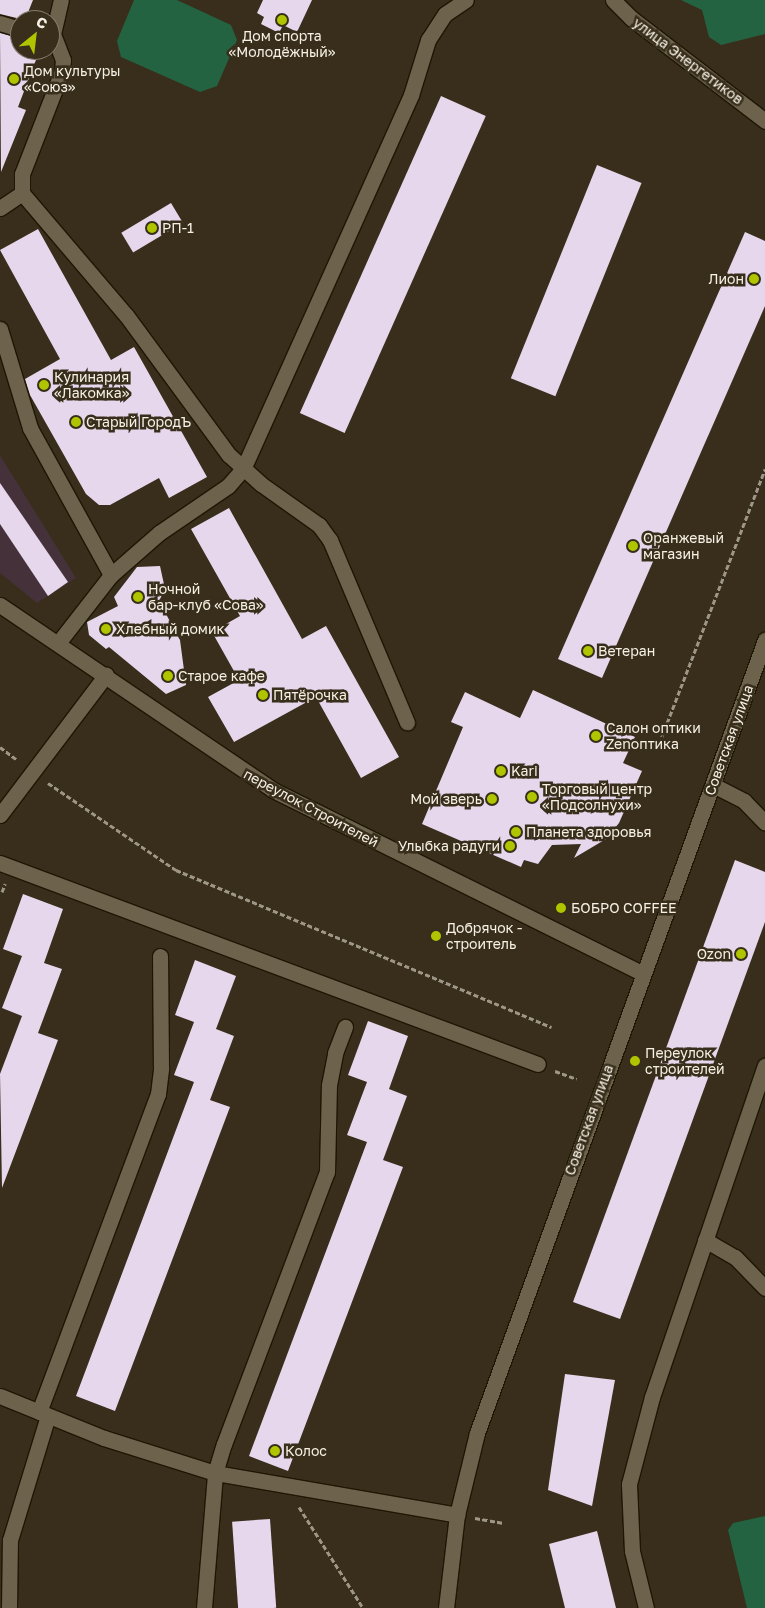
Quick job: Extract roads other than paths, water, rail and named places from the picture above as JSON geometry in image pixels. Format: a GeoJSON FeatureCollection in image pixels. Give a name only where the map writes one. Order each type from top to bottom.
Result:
{"type":"FeatureCollection","features":[{"type":"Feature","properties":{"kind":"street"},"geometry":{"type":"LineString","coordinates":[[58,643],[111,575],[159,533],[228,486],[243,469],[411,95],[428,40],[445,14],[466,0]]}},
{"type":"Feature","properties":{"kind":"street","name":"улица Энергетиков"},"geometry":{"type":"LineString","coordinates":[[613,0],[631,18],[765,121]]}},
{"type":"Feature","properties":{"kind":"street"},"geometry":{"type":"LineString","coordinates":[[60,53],[64,60],[62,71],[22,174],[22,193],[126,315],[243,469],[319,524],[330,540],[407,722]]}},
{"type":"Feature","properties":{"kind":"street"},"geometry":{"type":"LineString","coordinates":[[0,208],[22,193]]}},
{"type":"Feature","properties":{"kind":"street"},"geometry":{"type":"LineString","coordinates":[[0,329],[30,428],[111,575]]}},
{"type":"Feature","properties":{"kind":"street","name":"переулок Строителей"},"geometry":{"type":"LineString","coordinates":[[0,605],[106,675],[238,770],[273,790],[643,974]]}},
{"type":"Feature","properties":{"kind":"street","name":"Советская улица"},"geometry":{"type":"LineString","coordinates":[[446,1608],[457,1515],[477,1433],[765,640]]}},
{"type":"Feature","properties":{"kind":"street"},"geometry":{"type":"LineString","coordinates":[[0,815],[106,675]]}},
{"type":"Feature","properties":{"kind":"street"},"geometry":{"type":"LineString","coordinates":[[713,785],[744,801],[765,822]]}},
{"type":"Feature","properties":{"kind":"street"},"geometry":{"type":"LineString","coordinates":[[0,863],[538,1064]]}},
{"type":"Feature","properties":{"kind":"street"},"geometry":{"type":"LineString","coordinates":[[9,1608],[10,1540],[44,1414],[158,1094],[161,1068],[160,956]]}},
{"type":"Feature","properties":{"kind":"street"},"geometry":{"type":"LineString","coordinates":[[204,1608],[215,1473],[224,1444],[327,1172],[329,1085],[335,1053],[345,1027]]}},
{"type":"Feature","properties":{"kind":"street"},"geometry":{"type":"LineString","coordinates":[[646,1608],[632,1551],[629,1484],[652,1397],[765,1066]]}},
{"type":"Feature","properties":{"kind":"street"},"geometry":{"type":"LineString","coordinates":[[706,1240],[735,1257],[765,1288]]}},
{"type":"Feature","properties":{"kind":"street"},"geometry":{"type":"LineString","coordinates":[[0,1396],[104,1438],[215,1473],[457,1515]]}},
{"type":"Feature","properties":{"kind":"place","name":"Дом спорта «Молодёжный»"},"geometry":{"type":"Point","coordinates":[282,20]}},
{"type":"Feature","properties":{"kind":"place","name":"Дом культуры «Союз»"},"geometry":{"type":"Point","coordinates":[14,79]}},
{"type":"Feature","properties":{"kind":"place","name":"РП-1"},"geometry":{"type":"Point","coordinates":[152,228]}},
{"type":"Feature","properties":{"kind":"place","name":"Лион"},"geometry":{"type":"Point","coordinates":[754,279]}},
{"type":"Feature","properties":{"kind":"place","name":"Кулинария «Лакомка»"},"geometry":{"type":"Point","coordinates":[44,385]}},
{"type":"Feature","properties":{"kind":"place","name":"Старый ГородЪ"},"geometry":{"type":"Point","coordinates":[76,422]}},
{"type":"Feature","properties":{"kind":"place","name":"Оранжевый магазин"},"geometry":{"type":"Point","coordinates":[633,546]}},
{"type":"Feature","properties":{"kind":"place","name":"Ночной бар-клуб «Сова»"},"geometry":{"type":"Point","coordinates":[138,597]}},
{"type":"Feature","properties":{"kind":"place","name":"Хлебный домик"},"geometry":{"type":"Point","coordinates":[106,629]}},
{"type":"Feature","properties":{"kind":"place","name":"Ветеран"},"geometry":{"type":"Point","coordinates":[588,651]}},
{"type":"Feature","properties":{"kind":"place","name":"Старое кафе"},"geometry":{"type":"Point","coordinates":[168,676]}},
{"type":"Feature","properties":{"kind":"place","name":"Пятёрочка"},"geometry":{"type":"Point","coordinates":[263,695]}},
{"type":"Feature","properties":{"kind":"place","name":"Салон оптики Zenоптика"},"geometry":{"type":"Point","coordinates":[596,736]}},
{"type":"Feature","properties":{"kind":"place","name":"Kari"},"geometry":{"type":"Point","coordinates":[501,771]}},
{"type":"Feature","properties":{"kind":"place","name":"Торговый центр «Подсолнухи»"},"geometry":{"type":"Point","coordinates":[532,797]}},
{"type":"Feature","properties":{"kind":"place","name":"Мой зверь"},"geometry":{"type":"Point","coordinates":[492,799]}},
{"type":"Feature","properties":{"kind":"place","name":"Планета здоровья"},"geometry":{"type":"Point","coordinates":[516,832]}},
{"type":"Feature","properties":{"kind":"place","name":"Улыбка радуги"},"geometry":{"type":"Point","coordinates":[510,846]}},
{"type":"Feature","properties":{"kind":"place","name":"БОБРО COFFEE"},"geometry":{"type":"Point","coordinates":[561,908]}},
{"type":"Feature","properties":{"kind":"place","name":"Добрячок - строитель"},"geometry":{"type":"Point","coordinates":[436,936]}},
{"type":"Feature","properties":{"kind":"place","name":"Ozon"},"geometry":{"type":"Point","coordinates":[741,954]}},
{"type":"Feature","properties":{"kind":"place","name":"Переулок строителей"},"geometry":{"type":"Point","coordinates":[635,1061]}},
{"type":"Feature","properties":{"kind":"place","name":"Колос"},"geometry":{"type":"Point","coordinates":[275,1451]}}]}
